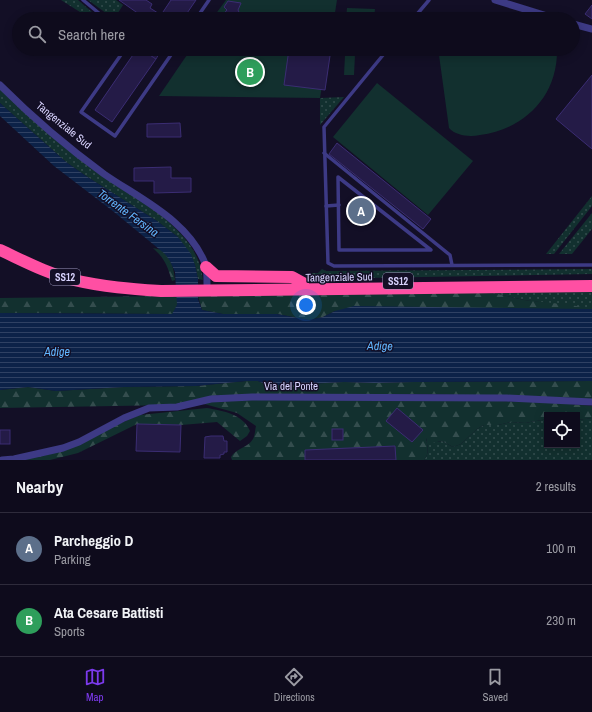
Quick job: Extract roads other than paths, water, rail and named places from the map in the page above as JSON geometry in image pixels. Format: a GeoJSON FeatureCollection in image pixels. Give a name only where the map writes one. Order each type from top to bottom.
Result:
{"type":"FeatureCollection","features":[{"type":"Feature","properties":{"kind":"highway","name":"SS12"},"geometry":{"type":"LineString","coordinates":[[0,246],[25,257],[74,274],[134,287]]}},
{"type":"Feature","properties":{"kind":"highway","name":"SS12"},"geometry":{"type":"LineString","coordinates":[[0,250],[23,262],[72,280],[134,287]]}},
{"type":"Feature","properties":{"kind":"highway"},"geometry":{"type":"LineString","coordinates":[[206,267],[216,276],[292,277],[303,282]]}},
{"type":"Feature","properties":{"kind":"highway","name":"Tangenziale Sud"},"geometry":{"type":"LineString","coordinates":[[134,287],[172,288],[303,282],[592,278]]}},
{"type":"Feature","properties":{"kind":"highway","name":"Tangenziale Sud"},"geometry":{"type":"LineString","coordinates":[[205,286],[592,286]]}},
{"type":"Feature","properties":{"kind":"street"},"geometry":{"type":"LineString","coordinates":[[495,0],[534,12]]}},
{"type":"Feature","properties":{"kind":"street"},"geometry":{"type":"LineString","coordinates":[[580,26],[592,29]]}},
{"type":"Feature","properties":{"kind":"street","name":"Tangenziale Sud"},"geometry":{"type":"LineString","coordinates":[[0,85],[60,140],[104,174],[133,192],[175,223],[193,243],[206,267],[205,286]]}},
{"type":"Feature","properties":{"kind":"street","name":"Via del Ponte"},"geometry":{"type":"LineString","coordinates":[[2,460],[37,454],[74,444],[124,418],[150,408],[172,408],[211,399],[252,397],[499,398],[592,402]]}},
{"type":"Feature","properties":{"kind":"lane"},"geometry":{"type":"LineString","coordinates":[[84,0],[98,12]]}},
{"type":"Feature","properties":{"kind":"lane"},"geometry":{"type":"LineString","coordinates":[[201,12],[209,0]]}},
{"type":"Feature","properties":{"kind":"lane"},"geometry":{"type":"LineString","coordinates":[[419,12],[429,0]]}},
{"type":"Feature","properties":{"kind":"lane"},"geometry":{"type":"LineString","coordinates":[[120,56],[81,112],[115,136],[170,56]]}},
{"type":"Feature","properties":{"kind":"lane"},"geometry":{"type":"LineString","coordinates":[[382,56],[324,127],[328,263],[334,266],[592,265]]}},
{"type":"Feature","properties":{"kind":"lane"},"geometry":{"type":"LineString","coordinates":[[324,153],[450,255],[452,265]]}},
{"type":"Feature","properties":{"kind":"lane"},"geometry":{"type":"LineString","coordinates":[[338,177],[431,250],[339,250],[339,205],[338,177]]}},
{"type":"Feature","properties":{"kind":"lane"},"geometry":{"type":"LineString","coordinates":[[326,206],[339,205]]}},
{"type":"Feature","properties":{"kind":"water","name":"Adige"},"geometry":{"type":"Polygon","coordinates":[[[0,103],[66,162],[157,221],[178,237],[191,254],[195,265],[198,279],[198,299],[202,310],[223,314],[277,314],[309,320],[323,317],[335,311],[354,306],[592,309],[592,381],[344,382],[267,385],[258,381],[246,381],[196,386],[124,387],[56,391],[28,387],[0,390],[0,313],[172,314],[177,305],[175,272],[165,254],[114,212],[54,166],[0,116],[0,103]]]}},
{"type":"Feature","properties":{"kind":"place","name":"Ata Cesare Battisti"},"geometry":{"type":"Point","coordinates":[250,72]}},
{"type":"Feature","properties":{"kind":"place","name":"Parcheggio D"},"geometry":{"type":"Point","coordinates":[361,211]}},
{"type":"Feature","properties":{"kind":"water label","name":"Torrente Fersina"},"geometry":{"type":"Point","coordinates":[128,213]}}]}
